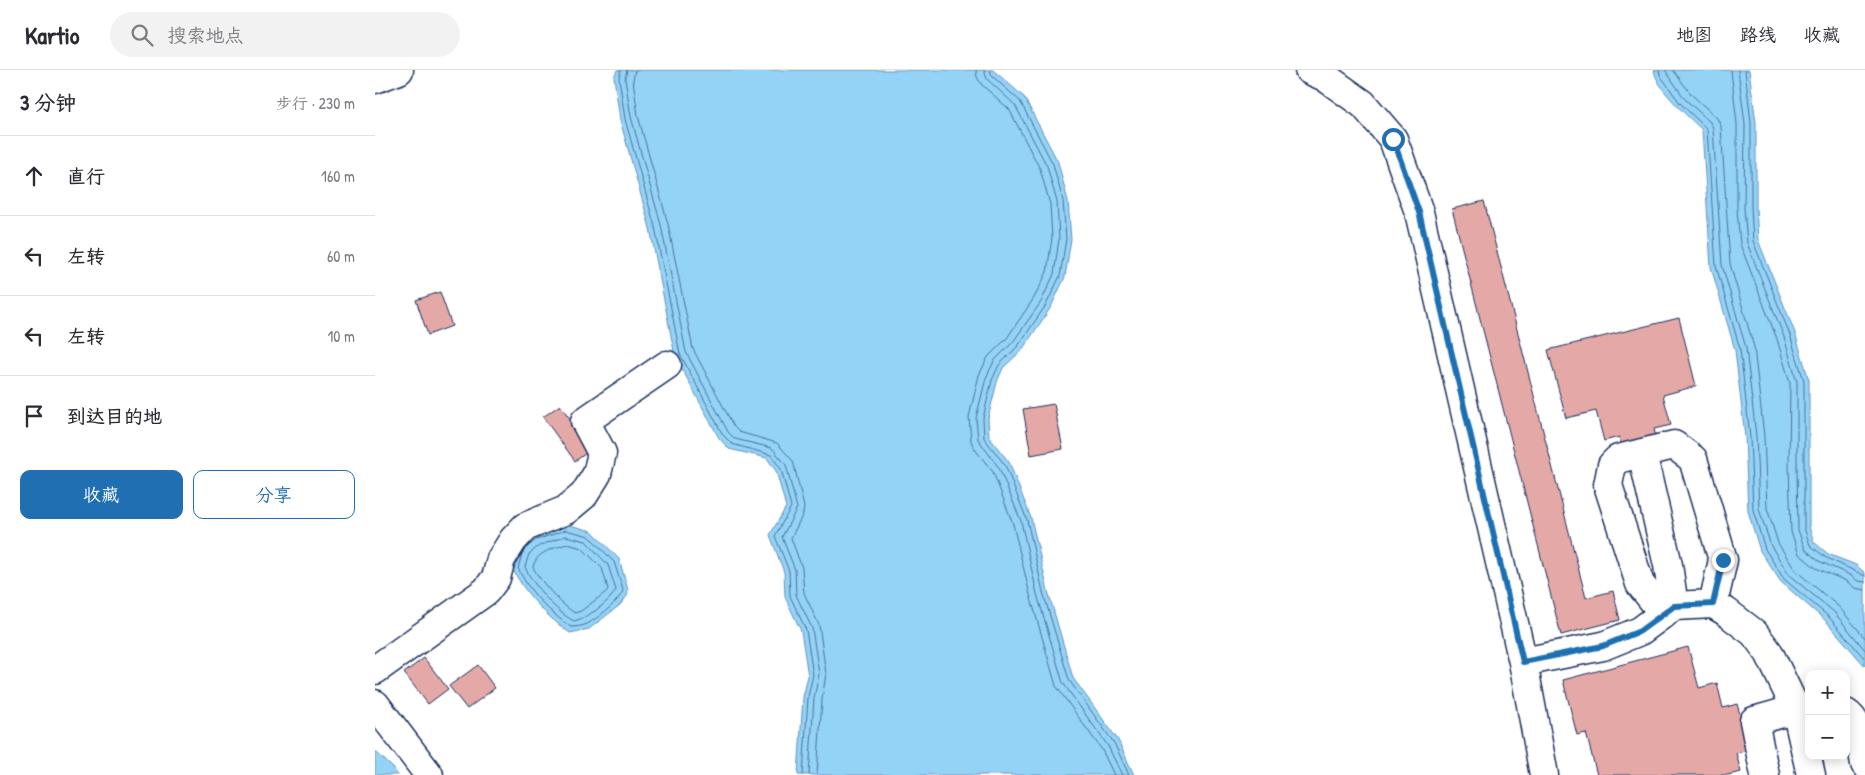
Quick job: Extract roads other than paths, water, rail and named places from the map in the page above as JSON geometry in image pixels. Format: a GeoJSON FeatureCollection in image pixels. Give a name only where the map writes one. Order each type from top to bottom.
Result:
{"type":"FeatureCollection","features":[{"type":"Feature","properties":{"kind":"lane"},"geometry":{"type":"LineString","coordinates":[[375,79],[399,70]]}},
{"type":"Feature","properties":{"kind":"lane"},"geometry":{"type":"LineString","coordinates":[[1309,70],[1325,78],[1363,104],[1393,139],[1419,212],[1523,662],[1543,775]]}},
{"type":"Feature","properties":{"kind":"lane"},"geometry":{"type":"LineString","coordinates":[[375,670],[486,591],[496,578],[501,559],[513,540],[525,527],[566,510],[584,495],[597,474],[602,453],[585,421],[667,365]]}},
{"type":"Feature","properties":{"kind":"lane"},"geometry":{"type":"LineString","coordinates":[[1669,610],[1641,584],[1608,486],[1612,465],[1618,459],[1674,445],[1693,460],[1723,560],[1713,604]]}},
{"type":"Feature","properties":{"kind":"lane"},"geometry":{"type":"LineString","coordinates":[[1642,453],[1668,565],[1669,610]]}},
{"type":"Feature","properties":{"kind":"lane"},"geometry":{"type":"LineString","coordinates":[[1523,662],[1603,646],[1640,631],[1669,610],[1713,604],[1753,633],[1769,653],[1802,708],[1811,775]]}},
{"type":"Feature","properties":{"kind":"lane"},"geometry":{"type":"LineString","coordinates":[[375,704],[429,775]]}},
{"type":"Feature","properties":{"kind":"lane"},"geometry":{"type":"LineString","coordinates":[[1765,775],[1754,721],[1802,708]]}},
{"type":"Feature","properties":{"kind":"lane"},"geometry":{"type":"LineString","coordinates":[[1850,715],[1858,732],[1865,764]]}},
{"type":"Feature","properties":{"kind":"water"},"geometry":{"type":"Polygon","coordinates":[[[617,70],[993,70],[1024,97],[1058,162],[1068,201],[1071,239],[1065,277],[1051,307],[1022,350],[1003,368],[997,382],[988,418],[989,437],[1009,462],[1031,518],[1048,591],[1073,678],[1118,740],[1134,775],[798,775],[803,697],[808,676],[801,631],[785,597],[784,572],[770,535],[786,507],[776,471],[767,458],[729,449],[719,438],[675,356],[650,228],[620,120],[614,77],[617,70]]]}},
{"type":"Feature","properties":{"kind":"water"},"geometry":{"type":"Polygon","coordinates":[[[1654,70],[1749,70],[1756,123],[1758,240],[1795,333],[1809,380],[1809,527],[1814,542],[1828,554],[1856,565],[1865,573],[1865,666],[1826,621],[1781,582],[1760,551],[1748,511],[1745,437],[1735,350],[1711,267],[1702,130],[1667,94],[1656,78],[1654,70]]]}},
{"type":"Feature","properties":{"kind":"water"},"geometry":{"type":"Polygon","coordinates":[[[566,524],[592,531],[619,559],[628,590],[627,596],[620,605],[589,629],[570,633],[537,604],[523,587],[512,568],[519,547],[533,536],[566,524]]]}},
{"type":"Feature","properties":{"kind":"water"},"geometry":{"type":"Polygon","coordinates":[[[375,751],[393,768],[398,775],[375,775],[375,751]]]}}]}
